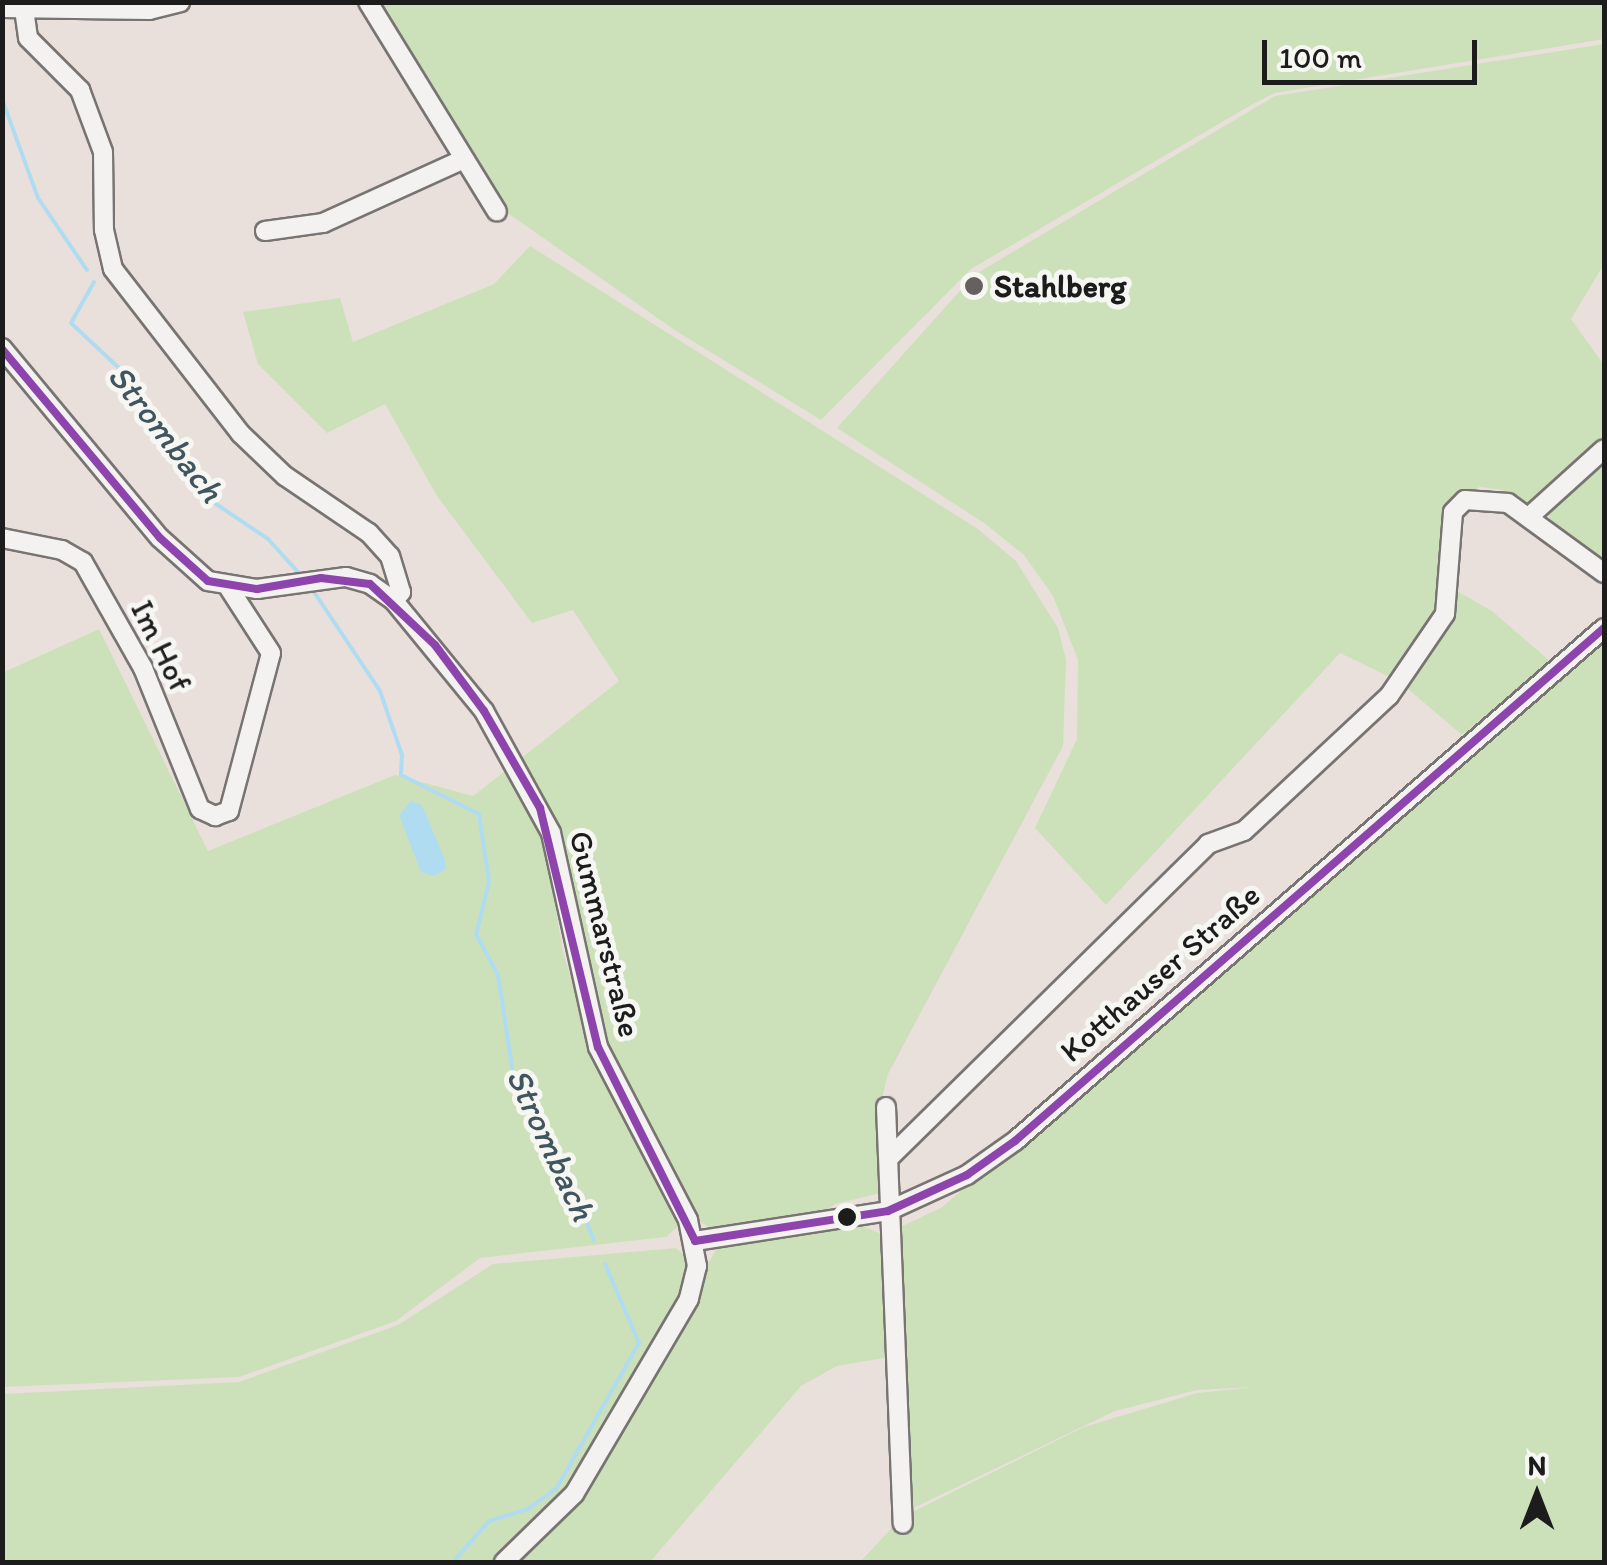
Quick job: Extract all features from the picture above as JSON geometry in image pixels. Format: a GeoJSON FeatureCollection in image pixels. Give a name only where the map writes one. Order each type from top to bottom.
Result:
{"type":"FeatureCollection","features":[{"type":"Feature","properties":{"kind":"street"},"geometry":{"type":"LineString","coordinates":[[2,8],[148,10],[180,2]]}},
{"type":"Feature","properties":{"kind":"street"},"geometry":{"type":"LineString","coordinates":[[368,2],[462,160],[498,212]]}},
{"type":"Feature","properties":{"kind":"street"},"geometry":{"type":"LineString","coordinates":[[24,9],[28,38],[80,90],[103,152],[104,230],[113,268],[241,434],[284,476],[369,533],[390,556],[401,592],[394,601]]}},
{"type":"Feature","properties":{"kind":"street"},"geometry":{"type":"LineString","coordinates":[[265,231],[324,223],[462,160]]}},
{"type":"Feature","properties":{"kind":"street"},"geometry":{"type":"LineString","coordinates":[[2,348],[160,538],[208,581],[228,588]]}},
{"type":"Feature","properties":{"kind":"street"},"geometry":{"type":"LineString","coordinates":[[1531,516],[1604,449]]}},
{"type":"Feature","properties":{"kind":"street"},"geometry":{"type":"LineString","coordinates":[[890,1158],[1208,844],[1244,831],[1389,696],[1444,614],[1454,512],[1465,500],[1492,498],[1531,516],[1604,573]]}},
{"type":"Feature","properties":{"kind":"street","name":"Im Hof"},"geometry":{"type":"LineString","coordinates":[[2,538],[62,550],[82,562],[143,668],[200,809],[215,816],[229,811],[271,654],[228,588]]}},
{"type":"Feature","properties":{"kind":"street","name":"Gummarstraße"},"geometry":{"type":"LineString","coordinates":[[228,588],[346,577],[370,584],[394,601],[484,711],[540,808],[598,1047],[695,1241]]}},
{"type":"Feature","properties":{"kind":"street","name":"Kotthauser Straße"},"geometry":{"type":"LineString","coordinates":[[695,1241],[888,1211],[966,1175],[1015,1141],[1604,628]]}},
{"type":"Feature","properties":{"kind":"street"},"geometry":{"type":"LineString","coordinates":[[886,1107],[902,1524]]}},
{"type":"Feature","properties":{"kind":"street"},"geometry":{"type":"LineString","coordinates":[[504,1562],[574,1494],[690,1299],[698,1266],[695,1241]]}},
{"type":"Feature","properties":{"kind":"green space"},"geometry":{"type":"Polygon","coordinates":[[[1604,2],[1604,39],[1275,93],[1251,105],[971,269],[821,420],[676,331],[502,209],[374,3],[1604,2]]]}},
{"type":"Feature","properties":{"kind":"green space"},"geometry":{"type":"Polygon","coordinates":[[[1604,44],[1604,264],[1571,319],[1604,365],[1604,445],[1540,502],[1526,504],[1503,490],[1480,487],[1459,496],[1441,611],[1396,680],[1340,653],[1106,905],[1035,828],[1077,739],[1078,660],[1053,596],[1024,555],[984,523],[837,428],[974,275],[1275,96],[1604,44]]]}},
{"type":"Feature","properties":{"kind":"green space"},"geometry":{"type":"Polygon","coordinates":[[[530,246],[978,529],[1016,561],[1058,628],[1066,660],[1063,746],[888,1074],[880,1106],[881,1193],[835,1204],[819,1215],[714,1230],[697,1220],[604,1044],[583,953],[519,760],[619,681],[573,610],[532,623],[437,496],[385,404],[327,433],[258,364],[243,312],[340,298],[353,342],[494,284],[530,246]]]}},
{"type":"Feature","properties":{"kind":"green space"},"geometry":{"type":"Polygon","coordinates":[[[1604,451],[1604,561],[1556,527],[1546,512],[1604,451]]]}},
{"type":"Feature","properties":{"kind":"green space"},"geometry":{"type":"Polygon","coordinates":[[[1457,591],[1492,611],[1551,662],[1462,735],[1401,683],[1448,620],[1457,591]]]}},
{"type":"Feature","properties":{"kind":"green space"},"geometry":{"type":"Polygon","coordinates":[[[99,629],[208,851],[395,775],[473,796],[509,768],[541,826],[563,952],[592,1049],[679,1225],[666,1237],[480,1258],[396,1321],[239,1377],[3,1387],[2,673],[99,629]]]}},
{"type":"Feature","properties":{"kind":"green space"},"geometry":{"type":"Polygon","coordinates":[[[1604,636],[1604,1562],[860,1562],[902,1517],[1084,1427],[1197,1393],[1254,1387],[1197,1390],[1115,1411],[903,1513],[898,1228],[941,1208],[1604,636]]]}},
{"type":"Feature","properties":{"kind":"green space"},"geometry":{"type":"Polygon","coordinates":[[[863,1226],[885,1236],[890,1357],[837,1366],[801,1386],[650,1562],[515,1562],[579,1497],[718,1246],[863,1226]]]}},
{"type":"Feature","properties":{"kind":"green space"},"geometry":{"type":"Polygon","coordinates":[[[676,1248],[689,1259],[684,1294],[564,1491],[495,1562],[3,1562],[3,1394],[239,1382],[398,1325],[493,1264],[676,1248]]]}},
{"type":"Feature","properties":{"kind":"water"},"geometry":{"type":"Polygon","coordinates":[[[411,801],[422,805],[445,860],[445,870],[433,876],[421,872],[399,815],[411,801]]]}},
{"type":"Feature","properties":{"kind":"waterway","name":"Strombach"},"geometry":{"type":"LineString","coordinates":[[2,99],[38,198],[87,270]]}},
{"type":"Feature","properties":{"kind":"waterway","name":"Strombach"},"geometry":{"type":"LineString","coordinates":[[94,282],[71,323],[137,385],[149,421],[216,504],[268,539],[298,572]]}},
{"type":"Feature","properties":{"kind":"waterway","name":"Strombach"},"geometry":{"type":"LineString","coordinates":[[312,589],[380,691],[402,755],[401,775],[479,814],[489,882],[476,934],[498,975],[514,1080],[550,1139],[594,1240]]}},
{"type":"Feature","properties":{"kind":"waterway","name":"Strombach"},"geometry":{"type":"LineString","coordinates":[[453,1562],[489,1521],[528,1509],[556,1489],[639,1343],[605,1264]]}},
{"type":"Feature","properties":{"kind":"transit line"},"geometry":{"type":"LineString","coordinates":[[2,349],[160,538],[208,581],[257,589],[321,578],[370,584],[435,645],[484,711],[540,808],[598,1047],[695,1241]]}},
{"type":"Feature","properties":{"kind":"transit line"},"geometry":{"type":"LineString","coordinates":[[695,1241],[888,1211],[967,1175],[1015,1141],[1604,628]]}},
{"type":"Feature","properties":{"kind":"place","name":"Stahlberg"},"geometry":{"type":"Point","coordinates":[974,286]}}]}
